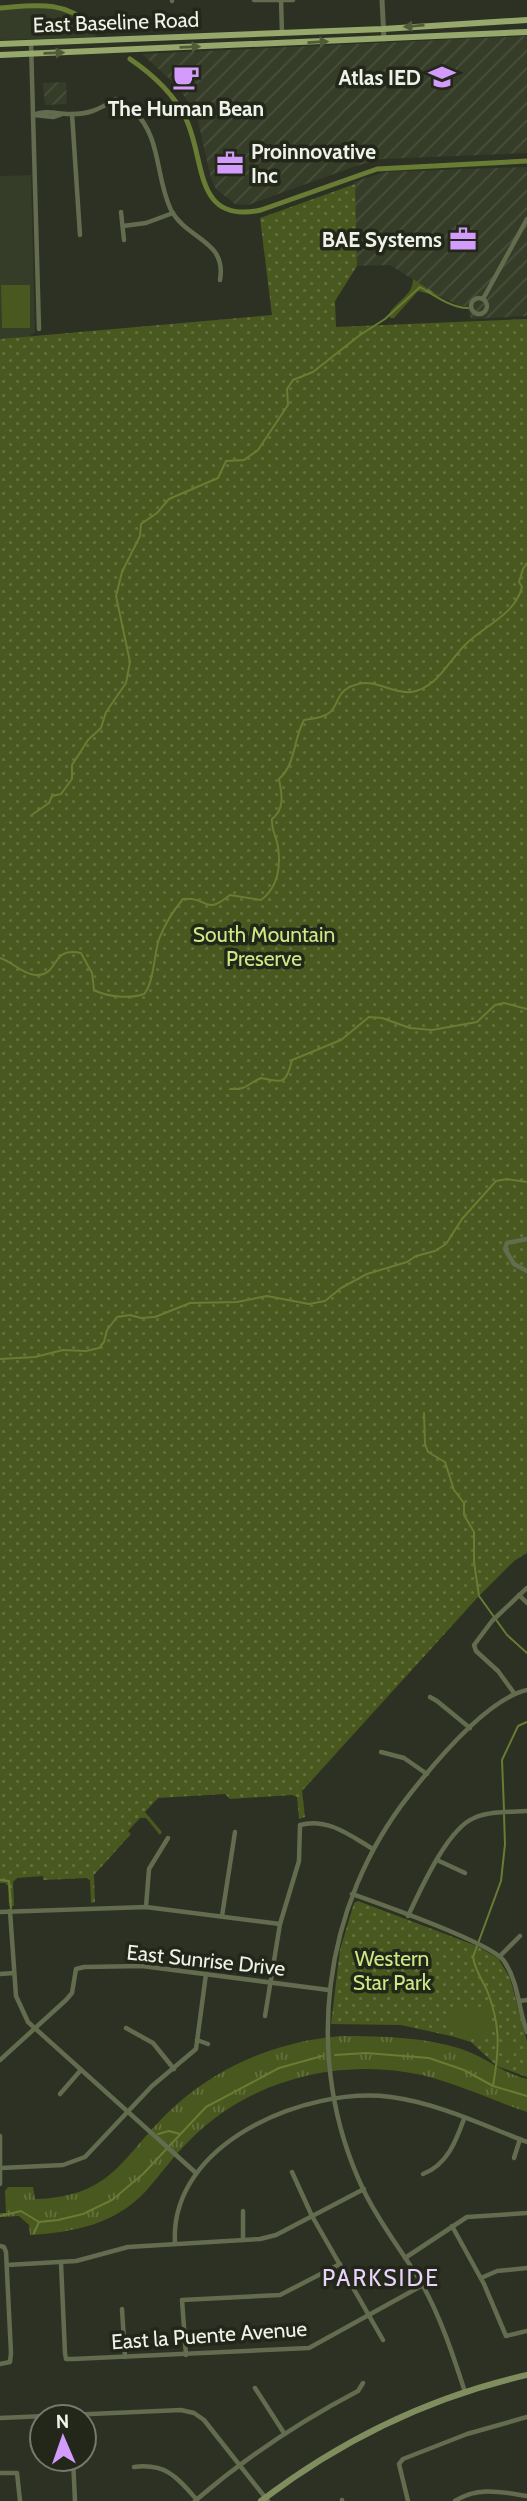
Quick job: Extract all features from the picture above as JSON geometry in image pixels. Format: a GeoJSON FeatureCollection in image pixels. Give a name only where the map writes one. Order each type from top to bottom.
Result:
{"type":"FeatureCollection","features":[{"type":"Feature","properties":{"kind":"main road","name":"East Baseline Road"},"geometry":{"type":"LineString","coordinates":[[0,44],[383,29],[527,20]]}},
{"type":"Feature","properties":{"kind":"main road"},"geometry":{"type":"LineString","coordinates":[[480,34],[482,22]]}},
{"type":"Feature","properties":{"kind":"main road","name":"East Baseline Road"},"geometry":{"type":"LineString","coordinates":[[0,55],[527,32]]}},
{"type":"Feature","properties":{"kind":"main road"},"geometry":{"type":"LineString","coordinates":[[282,33],[283,43]]}},
{"type":"Feature","properties":{"kind":"main road"},"geometry":{"type":"LineString","coordinates":[[164,38],[164,48]]}},
{"type":"Feature","properties":{"kind":"main road"},"geometry":{"type":"LineString","coordinates":[[130,39],[131,50]]}},
{"type":"Feature","properties":{"kind":"main road"},"geometry":{"type":"LineString","coordinates":[[97,40],[98,51]]}},
{"type":"Feature","properties":{"kind":"main road"},"geometry":{"type":"LineString","coordinates":[[265,2500],[305,2469],[358,2437],[412,2412],[466,2392],[527,2375]]}},
{"type":"Feature","properties":{"kind":"street"},"geometry":{"type":"LineString","coordinates":[[254,0],[293,0]]}},
{"type":"Feature","properties":{"kind":"street"},"geometry":{"type":"LineString","coordinates":[[382,0],[384,39]]}},
{"type":"Feature","properties":{"kind":"street"},"geometry":{"type":"LineString","coordinates":[[281,1],[282,33]]}},
{"type":"Feature","properties":{"kind":"street"},"geometry":{"type":"LineString","coordinates":[[31,43],[39,329]]}},
{"type":"Feature","properties":{"kind":"street"},"geometry":{"type":"LineString","coordinates":[[33,115],[40,112],[72,114],[99,110],[115,99],[133,110],[147,126],[154,143],[165,197],[173,213],[185,228],[216,250],[221,265],[220,280]]}},
{"type":"Feature","properties":{"kind":"street"},"geometry":{"type":"LineString","coordinates":[[72,114],[80,235]]}},
{"type":"Feature","properties":{"kind":"street"},"geometry":{"type":"LineString","coordinates":[[121,212],[124,240]]}},
{"type":"Feature","properties":{"kind":"street"},"geometry":{"type":"LineString","coordinates":[[123,226],[146,223],[173,213]]}},
{"type":"Feature","properties":{"kind":"street"},"geometry":{"type":"LineString","coordinates":[[483,299],[527,219]]}},
{"type":"Feature","properties":{"kind":"street"},"geometry":{"type":"LineString","coordinates":[[527,1239],[508,1243],[505,1249],[514,1264],[527,1271]]}},
{"type":"Feature","properties":{"kind":"street"},"geometry":{"type":"LineString","coordinates":[[513,1693],[499,1671],[476,1651],[474,1645],[492,1621],[527,1588]]}},
{"type":"Feature","properties":{"kind":"street"},"geometry":{"type":"LineString","coordinates":[[519,1595],[527,1603]]}},
{"type":"Feature","properties":{"kind":"street"},"geometry":{"type":"LineString","coordinates":[[466,2392],[446,2336],[422,2285],[364,2189],[346,2145],[334,2098],[329,2058],[329,1990],[335,1951],[352,1894],[373,1849],[397,1810],[427,1773],[488,1709],[513,1693],[527,1690]]}},
{"type":"Feature","properties":{"kind":"street"},"geometry":{"type":"LineString","coordinates":[[430,1697],[470,1728]]}},
{"type":"Feature","properties":{"kind":"street"},"geometry":{"type":"LineString","coordinates":[[381,1752],[404,1758],[427,1773]]}},
{"type":"Feature","properties":{"kind":"street"},"geometry":{"type":"LineString","coordinates":[[408,1916],[437,1860],[469,1820],[482,1815],[527,1811]]}},
{"type":"Feature","properties":{"kind":"street"},"geometry":{"type":"LineString","coordinates":[[265,2016],[280,1924],[299,1861],[300,1825],[331,1825],[373,1849]]}},
{"type":"Feature","properties":{"kind":"street"},"geometry":{"type":"LineString","coordinates":[[222,1916],[235,1832]]}},
{"type":"Feature","properties":{"kind":"street"},"geometry":{"type":"LineString","coordinates":[[146,1907],[149,1869],[168,1838]]}},
{"type":"Feature","properties":{"kind":"street"},"geometry":{"type":"LineString","coordinates":[[437,1860],[465,1873]]}},
{"type":"Feature","properties":{"kind":"street"},"geometry":{"type":"LineString","coordinates":[[352,1894],[478,1944],[500,1956],[513,1978],[527,2032]]}},
{"type":"Feature","properties":{"kind":"street"},"geometry":{"type":"LineString","coordinates":[[0,1912],[146,1907],[280,1924]]}},
{"type":"Feature","properties":{"kind":"street"},"geometry":{"type":"LineString","coordinates":[[10,1911],[16,1996],[20,2009],[33,2029],[196,2173]]}},
{"type":"Feature","properties":{"kind":"street"},"geometry":{"type":"LineString","coordinates":[[500,1956],[520,1936]]}},
{"type":"Feature","properties":{"kind":"street","name":"East Sunrise Drive"},"geometry":{"type":"LineString","coordinates":[[0,2060],[72,1993],[76,1969],[142,1966],[329,1990]]}},
{"type":"Feature","properties":{"kind":"street"},"geometry":{"type":"LineString","coordinates":[[0,1974],[13,1973]]}},
{"type":"Feature","properties":{"kind":"street"},"geometry":{"type":"LineString","coordinates":[[1,2168],[63,2165],[85,2157],[96,2148],[152,2086],[196,2049],[206,1974]]}},
{"type":"Feature","properties":{"kind":"street"},"geometry":{"type":"LineString","coordinates":[[519,2001],[527,2000]]}},
{"type":"Feature","properties":{"kind":"street"},"geometry":{"type":"LineString","coordinates":[[126,2028],[153,2043],[173,2069]]}},
{"type":"Feature","properties":{"kind":"street"},"geometry":{"type":"LineString","coordinates":[[197,2040],[208,2044]]}},
{"type":"Feature","properties":{"kind":"street"},"geometry":{"type":"LineString","coordinates":[[60,2094],[80,2071]]}},
{"type":"Feature","properties":{"kind":"street"},"geometry":{"type":"LineString","coordinates":[[175,2243],[176,2209],[182,2193],[196,2173],[225,2146],[259,2123],[282,2112],[334,2098],[390,2097],[422,2103],[527,2142]]}},
{"type":"Feature","properties":{"kind":"street"},"geometry":{"type":"LineString","coordinates":[[423,2174],[441,2162],[451,2151],[464,2119]]}},
{"type":"Feature","properties":{"kind":"street"},"geometry":{"type":"LineString","coordinates":[[0,2136],[0,2184]]}},
{"type":"Feature","properties":{"kind":"street"},"geometry":{"type":"LineString","coordinates":[[513,2158],[520,2139]]}},
{"type":"Feature","properties":{"kind":"street"},"geometry":{"type":"LineString","coordinates":[[292,2172],[312,2216],[383,2340]]}},
{"type":"Feature","properties":{"kind":"street"},"geometry":{"type":"LineString","coordinates":[[7,2265],[76,2261],[128,2246],[260,2239],[276,2235],[364,2189]]}},
{"type":"Feature","properties":{"kind":"street"},"geometry":{"type":"LineString","coordinates":[[243,2211],[243,2240]]}},
{"type":"Feature","properties":{"kind":"street"},"geometry":{"type":"LineString","coordinates":[[405,2258],[467,2217],[527,2213]]}},
{"type":"Feature","properties":{"kind":"street"},"geometry":{"type":"LineString","coordinates":[[452,2226],[481,2278],[506,2336],[527,2331]]}},
{"type":"Feature","properties":{"kind":"street"},"geometry":{"type":"LineString","coordinates":[[0,2364],[10,2362],[7,2265],[2,2246]]}},
{"type":"Feature","properties":{"kind":"street","name":"East la Puente Avenue"},"geometry":{"type":"LineString","coordinates":[[61,2263],[66,2359],[309,2348],[422,2285]]}},
{"type":"Feature","properties":{"kind":"street"},"geometry":{"type":"LineString","coordinates":[[186,2355],[182,2300],[280,2295],[340,2264]]}},
{"type":"Feature","properties":{"kind":"street"},"geometry":{"type":"LineString","coordinates":[[481,2278],[497,2271],[527,2268]]}},
{"type":"Feature","properties":{"kind":"street"},"geometry":{"type":"LineString","coordinates":[[122,2309],[125,2357]]}},
{"type":"Feature","properties":{"kind":"street"},"geometry":{"type":"LineString","coordinates":[[0,2311],[9,2311]]}},
{"type":"Feature","properties":{"kind":"street"},"geometry":{"type":"LineString","coordinates":[[134,2466],[151,2465],[171,2472],[196,2500],[284,2433],[358,2391],[363,2383]]}},
{"type":"Feature","properties":{"kind":"street"},"geometry":{"type":"LineString","coordinates":[[256,2388],[284,2433]]}},
{"type":"Feature","properties":{"kind":"street"},"geometry":{"type":"LineString","coordinates":[[98,2415],[195,2410],[240,2464],[265,2500]]}},
{"type":"Feature","properties":{"kind":"street"},"geometry":{"type":"LineString","coordinates":[[0,2418],[28,2417]]}},
{"type":"Feature","properties":{"kind":"street"},"geometry":{"type":"LineString","coordinates":[[408,2501],[399,2470],[402,2459],[467,2434],[527,2417]]}},
{"type":"Feature","properties":{"kind":"street"},"geometry":{"type":"LineString","coordinates":[[0,2473],[17,2473],[20,2501]]}},
{"type":"Feature","properties":{"kind":"street"},"geometry":{"type":"LineString","coordinates":[[74,2473],[75,2501]]}},
{"type":"Feature","properties":{"kind":"street"},"geometry":{"type":"LineString","coordinates":[[455,2501],[468,2493],[481,2490],[527,2496]]}},
{"type":"Feature","properties":{"kind":"shaded area"},"geometry":{"type":"Polygon","coordinates":[[[60,7],[92,26],[96,37],[0,40],[0,10],[60,7]]]}},
{"type":"Feature","properties":{"kind":"shaded area"},"geometry":{"type":"Polygon","coordinates":[[[527,36],[527,153],[383,159],[248,205],[235,204],[216,189],[211,179],[198,121],[188,101],[175,84],[142,54],[527,36]]]}},
{"type":"Feature","properties":{"kind":"shaded area"},"geometry":{"type":"Polygon","coordinates":[[[66,82],[67,104],[45,105],[43,83],[66,82]]]}},
{"type":"Feature","properties":{"kind":"shaded area"},"geometry":{"type":"Polygon","coordinates":[[[527,167],[527,316],[471,319],[467,306],[460,306],[441,297],[390,265],[356,266],[354,182],[385,172],[527,167]]]}},
{"type":"Feature","properties":{"kind":"shaded area"},"geometry":{"type":"Polygon","coordinates":[[[31,175],[35,332],[24,341],[0,343],[0,176],[31,175]]]}},
{"type":"Feature","properties":{"kind":"green space","name":"South Mountain Preserve"},"geometry":{"type":"Polygon","coordinates":[[[355,184],[357,266],[335,301],[336,327],[527,319],[527,1553],[514,1561],[478,1597],[302,1791],[305,1817],[299,1819],[297,1797],[292,1795],[230,1799],[225,1794],[158,1798],[145,1812],[162,1832],[160,1835],[146,1818],[140,1818],[128,1831],[131,1834],[94,1875],[95,1902],[91,1903],[90,1880],[87,1878],[43,1880],[43,1876],[17,1878],[13,1882],[14,1906],[9,1906],[8,1886],[0,1883],[0,339],[272,315],[260,218],[355,184]]]}},
{"type":"Feature","properties":{"kind":"green space"},"geometry":{"type":"Polygon","coordinates":[[[413,279],[441,297],[418,291],[394,318],[390,318],[392,309],[410,290],[413,279]]]}},
{"type":"Feature","properties":{"kind":"green space"},"geometry":{"type":"Polygon","coordinates":[[[1,285],[30,285],[30,328],[2,328],[1,285]]]}},
{"type":"Feature","properties":{"kind":"green space","name":"Western Star Park"},"geometry":{"type":"Polygon","coordinates":[[[358,1901],[477,1946],[498,1958],[510,1978],[527,2041],[527,2077],[497,2066],[471,2042],[451,2036],[401,2025],[331,2024],[340,1950],[354,1903],[358,1901]]]}},
{"type":"Feature","properties":{"kind":"green space"},"geometry":{"type":"Polygon","coordinates":[[[447,2009],[460,2009],[460,2029],[447,2030],[447,2009]]]}},
{"type":"Feature","properties":{"kind":"green space"},"geometry":{"type":"Polygon","coordinates":[[[464,2009],[488,2009],[488,2035],[464,2035],[464,2009]]]}},
{"type":"Feature","properties":{"kind":"green space"},"geometry":{"type":"Polygon","coordinates":[[[341,2036],[423,2040],[469,2052],[511,2074],[527,2079],[527,2112],[462,2087],[422,2075],[391,2070],[360,2069],[298,2078],[241,2101],[215,2118],[185,2145],[134,2203],[107,2219],[78,2229],[30,2235],[29,2225],[19,2216],[0,2217],[0,2213],[6,2213],[5,2191],[8,2187],[33,2187],[35,2199],[62,2196],[84,2190],[102,2181],[176,2105],[232,2066],[274,2049],[341,2036]]]}},
{"type":"Feature","properties":{"kind":"green space"},"geometry":{"type":"Polygon","coordinates":[[[505,2041],[515,2043],[513,2059],[502,2057],[505,2041]]]}},
{"type":"Feature","properties":{"kind":"waterway"},"geometry":{"type":"LineString","coordinates":[[0,8],[60,8],[93,26]]}},
{"type":"Feature","properties":{"kind":"waterway"},"geometry":{"type":"LineString","coordinates":[[130,59],[161,85],[180,108],[212,198],[223,207],[239,212],[261,210],[377,169],[527,161]]}},
{"type":"Feature","properties":{"kind":"waterway"},"geometry":{"type":"LineString","coordinates":[[33,814],[49,803],[52,796],[61,794],[72,779],[72,765],[88,740],[101,728],[106,712],[126,683],[130,662],[116,596],[122,572],[140,536],[141,524],[157,513],[169,499],[218,478],[226,461],[244,460],[258,450],[288,405],[287,389],[293,380],[313,372],[385,319],[420,287],[449,303],[468,308]]}},
{"type":"Feature","properties":{"kind":"waterway"},"geometry":{"type":"LineString","coordinates":[[0,958],[35,975],[49,971],[64,954],[81,953],[92,973],[94,990],[119,996],[144,994],[152,976],[159,939],[169,918],[183,899],[198,900],[210,905],[230,895],[261,900],[275,883],[279,862],[272,819],[281,806],[279,779],[289,766],[304,720],[327,715],[341,694],[358,684],[371,683],[404,692],[420,690],[428,685],[442,673],[466,644],[513,605],[522,587],[519,582],[527,563]]}},
{"type":"Feature","properties":{"kind":"waterway"},"geometry":{"type":"LineString","coordinates":[[230,1089],[244,1088],[261,1078],[282,1080],[288,1074],[292,1060],[341,1040],[369,1017],[382,1018],[410,1028],[432,1030],[477,1022],[495,1005],[504,1003],[527,1009]]}},
{"type":"Feature","properties":{"kind":"waterway"},"geometry":{"type":"LineString","coordinates":[[0,1359],[99,1348],[104,1342],[107,1330],[117,1317],[155,1317],[190,1303],[237,1302],[267,1296],[309,1304],[325,1301],[341,1288],[367,1274],[407,1262],[446,1244],[462,1219],[496,1181],[507,1179],[527,1182]]}},
{"type":"Feature","properties":{"kind":"waterway"},"geometry":{"type":"LineString","coordinates":[[424,1413],[425,1444],[428,1452],[445,1462],[454,1490],[464,1503],[464,1515],[474,1532],[474,1562],[479,1596],[507,1635],[527,1653]]}},
{"type":"Feature","properties":{"kind":"waterway"},"geometry":{"type":"LineString","coordinates":[[504,1810],[502,1760],[518,1726],[527,1722]]}},
{"type":"Feature","properties":{"kind":"waterway"},"geometry":{"type":"LineString","coordinates":[[493,2086],[497,2028],[492,2005],[473,1957],[501,1881],[505,1844],[504,1815]]}},
{"type":"Feature","properties":{"kind":"waterway"},"geometry":{"type":"LineString","coordinates":[[0,1880],[9,1881],[11,1908]]}},
{"type":"Feature","properties":{"kind":"waterway"},"geometry":{"type":"LineString","coordinates":[[335,2055],[366,2053],[429,2058],[464,2070],[493,2086],[527,2096]]}},
{"type":"Feature","properties":{"kind":"waterway"},"geometry":{"type":"LineString","coordinates":[[0,2216],[21,2211],[39,2222],[58,2220],[83,2214],[112,2200],[143,2174],[206,2107],[279,2068],[322,2056]]}},
{"type":"Feature","properties":{"kind":"waterway"},"geometry":{"type":"LineString","coordinates":[[158,2134],[169,2131],[180,2134]]}},
{"type":"Feature","properties":{"kind":"waterway"},"geometry":{"type":"LineString","coordinates":[[34,2233],[39,2222]]}},
{"type":"Feature","properties":{"kind":"place","name":"The Human Bean"},"geometry":{"type":"Point","coordinates":[186,77]}},
{"type":"Feature","properties":{"kind":"place","name":"Atlas IED"},"geometry":{"type":"Point","coordinates":[442,77]}},
{"type":"Feature","properties":{"kind":"place","name":"Proinnovative Inc"},"geometry":{"type":"Point","coordinates":[230,163]}},
{"type":"Feature","properties":{"kind":"place","name":"BAE Systems"},"geometry":{"type":"Point","coordinates":[463,239]}},
{"type":"Feature","properties":{"kind":"district","name":"PARKSIDE"},"geometry":{"type":"Point","coordinates":[381,2278]}}]}
